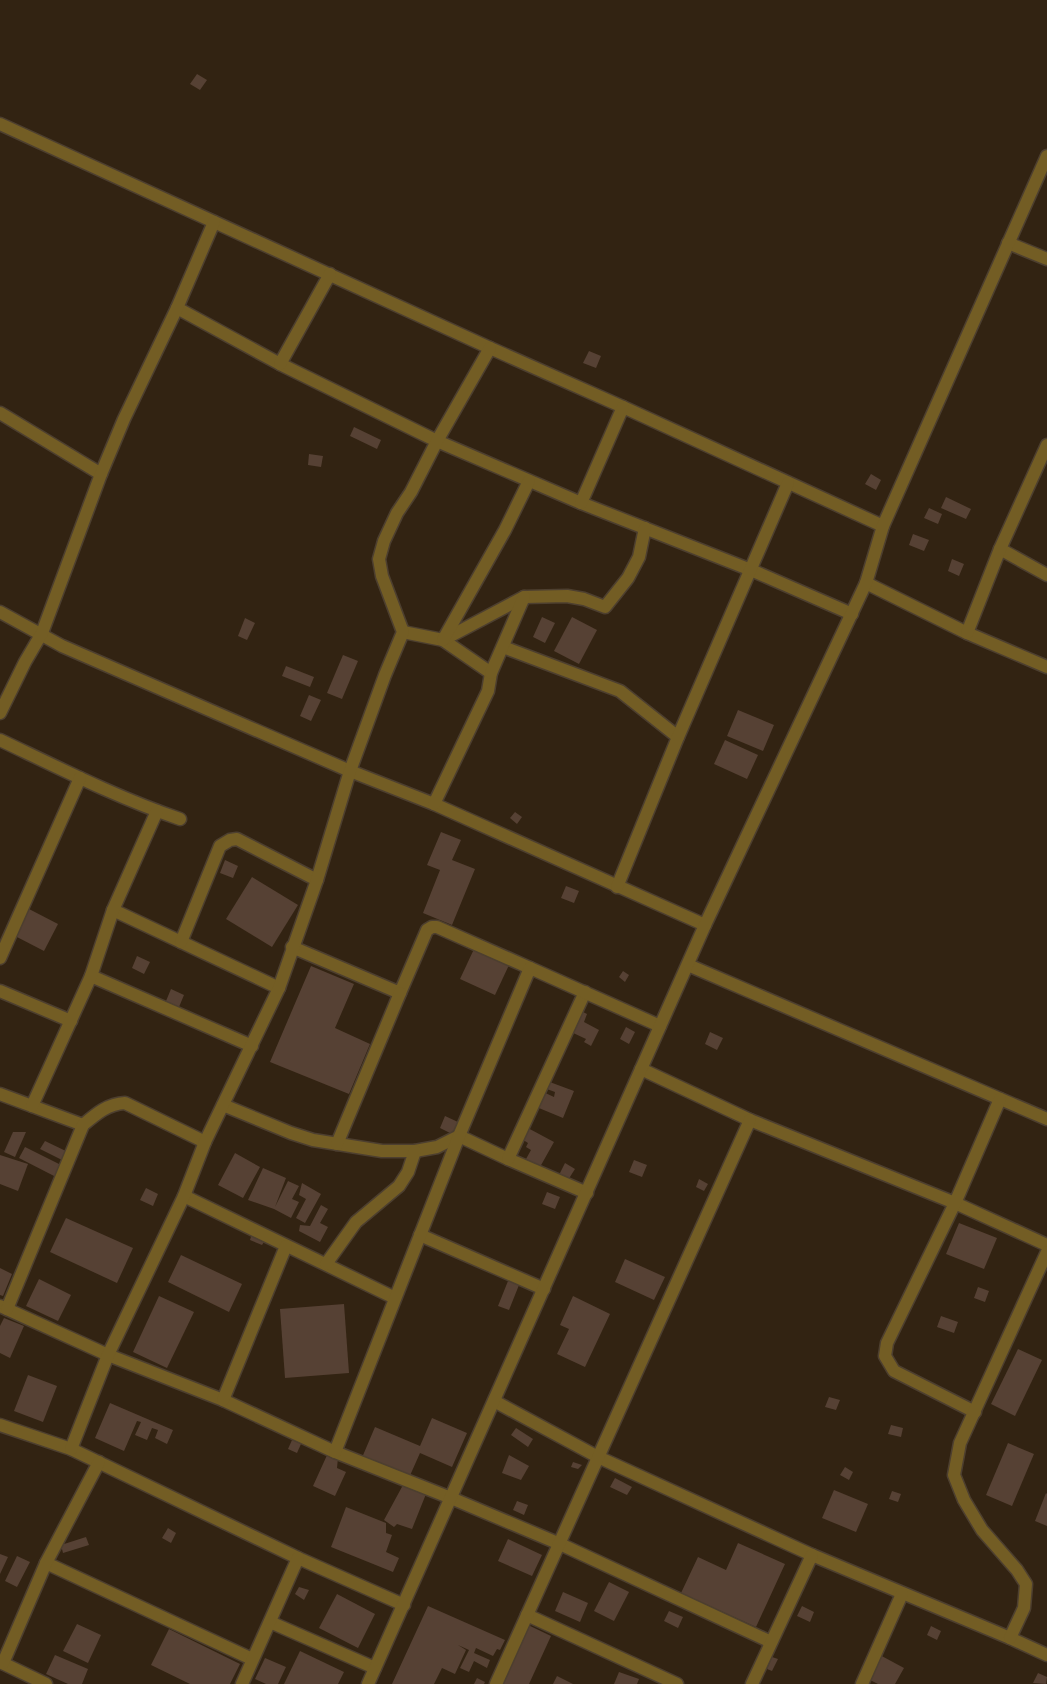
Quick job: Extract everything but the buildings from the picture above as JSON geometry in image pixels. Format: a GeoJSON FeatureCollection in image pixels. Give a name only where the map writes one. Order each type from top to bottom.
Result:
{"type":"FeatureCollection","features":[{"type":"Feature","properties":{"kind":"street"},"geometry":{"type":"LineString","coordinates":[[0,124],[883,526]]}},
{"type":"Feature","properties":{"kind":"street"},"geometry":{"type":"LineString","coordinates":[[368,1684],[705,925],[866,583],[883,526],[1047,156]]}},
{"type":"Feature","properties":{"kind":"street"},"geometry":{"type":"LineString","coordinates":[[0,713],[25,662],[42,633],[101,474],[124,419],[214,222]]}},
{"type":"Feature","properties":{"kind":"street"},"geometry":{"type":"LineString","coordinates":[[1008,243],[1047,260]]}},
{"type":"Feature","properties":{"kind":"street"},"geometry":{"type":"LineString","coordinates":[[280,364],[330,274]]}},
{"type":"Feature","properties":{"kind":"street"},"geometry":{"type":"LineString","coordinates":[[176,308],[280,364],[437,441],[581,504],[751,570],[852,614]]}},
{"type":"Feature","properties":{"kind":"street"},"geometry":{"type":"LineString","coordinates":[[71,1449],[108,1355],[184,1196],[205,1142],[279,988],[317,880],[350,771],[403,632],[382,576],[380,559],[384,541],[397,513],[411,492],[437,441],[490,348]]}},
{"type":"Feature","properties":{"kind":"street"},"geometry":{"type":"LineString","coordinates":[[581,504],[623,407]]}},
{"type":"Feature","properties":{"kind":"street"},"geometry":{"type":"LineString","coordinates":[[0,413],[101,474]]}},
{"type":"Feature","properties":{"kind":"street"},"geometry":{"type":"LineString","coordinates":[[966,633],[1000,549],[1047,445]]}},
{"type":"Feature","properties":{"kind":"street"},"geometry":{"type":"LineString","coordinates":[[443,640],[505,530],[529,482]]}},
{"type":"Feature","properties":{"kind":"street"},"geometry":{"type":"LineString","coordinates":[[617,887],[678,737],[788,483]]}},
{"type":"Feature","properties":{"kind":"street"},"geometry":{"type":"LineString","coordinates":[[443,640],[524,597],[568,596],[584,599],[605,607],[628,578],[639,557],[645,528]]}},
{"type":"Feature","properties":{"kind":"street"},"geometry":{"type":"LineString","coordinates":[[1000,549],[1047,575]]}},
{"type":"Feature","properties":{"kind":"street"},"geometry":{"type":"LineString","coordinates":[[866,583],[966,633],[1047,666]]}},
{"type":"Feature","properties":{"kind":"street"},"geometry":{"type":"LineString","coordinates":[[434,804],[488,691],[491,673],[524,597]]}},
{"type":"Feature","properties":{"kind":"street"},"geometry":{"type":"LineString","coordinates":[[0,612],[42,633],[62,646],[350,771],[434,804],[705,925]]}},
{"type":"Feature","properties":{"kind":"street"},"geometry":{"type":"LineString","coordinates":[[403,632],[443,640],[491,673]]}},
{"type":"Feature","properties":{"kind":"street"},"geometry":{"type":"LineString","coordinates":[[502,647],[620,691],[678,737]]}},
{"type":"Feature","properties":{"kind":"street"},"geometry":{"type":"LineString","coordinates":[[0,740],[80,778],[180,819]]}},
{"type":"Feature","properties":{"kind":"street"},"geometry":{"type":"LineString","coordinates":[[0,958],[80,778]]}},
{"type":"Feature","properties":{"kind":"street"},"geometry":{"type":"LineString","coordinates":[[32,1106],[91,976],[114,910],[157,811]]}},
{"type":"Feature","properties":{"kind":"street"},"geometry":{"type":"LineString","coordinates":[[181,942],[220,846],[230,840],[237,839],[317,880]]}},
{"type":"Feature","properties":{"kind":"street"},"geometry":{"type":"LineString","coordinates":[[114,910],[279,988]]}},
{"type":"Feature","properties":{"kind":"street"},"geometry":{"type":"LineString","coordinates":[[337,1144],[427,930],[432,927],[437,927],[660,1026]]}},
{"type":"Feature","properties":{"kind":"street"},"geometry":{"type":"LineString","coordinates":[[292,947],[400,993]]}},
{"type":"Feature","properties":{"kind":"street"},"geometry":{"type":"LineString","coordinates":[[688,965],[1047,1119]]}},
{"type":"Feature","properties":{"kind":"street"},"geometry":{"type":"LineString","coordinates":[[334,1452],[459,1136],[530,968]]}},
{"type":"Feature","properties":{"kind":"street"},"geometry":{"type":"LineString","coordinates":[[91,976],[252,1046]]}},
{"type":"Feature","properties":{"kind":"street"},"geometry":{"type":"LineString","coordinates":[[0,991],[71,1021]]}},
{"type":"Feature","properties":{"kind":"street"},"geometry":{"type":"LineString","coordinates":[[508,1159],[585,992]]}},
{"type":"Feature","properties":{"kind":"street"},"geometry":{"type":"LineString","coordinates":[[641,1070],[750,1120],[955,1203],[1047,1245]]}},
{"type":"Feature","properties":{"kind":"street"},"geometry":{"type":"LineString","coordinates":[[0,1094],[83,1125]]}},
{"type":"Feature","properties":{"kind":"street"},"geometry":{"type":"LineString","coordinates":[[976,1412],[894,1371],[885,1356],[887,1343],[955,1203],[1000,1099]]}},
{"type":"Feature","properties":{"kind":"street"},"geometry":{"type":"LineString","coordinates":[[205,1142],[125,1103],[111,1105],[103,1109],[83,1125],[3,1308],[108,1355],[222,1400],[334,1452],[451,1498],[560,1544],[771,1642]]}},
{"type":"Feature","properties":{"kind":"street"},"geometry":{"type":"LineString","coordinates":[[223,1105],[313,1140],[382,1152],[415,1151],[437,1147],[459,1136]]}},
{"type":"Feature","properties":{"kind":"street"},"geometry":{"type":"LineString","coordinates":[[496,1684],[750,1120]]}},
{"type":"Feature","properties":{"kind":"street"},"geometry":{"type":"LineString","coordinates":[[459,1136],[586,1193]]}},
{"type":"Feature","properties":{"kind":"street"},"geometry":{"type":"LineString","coordinates":[[326,1264],[356,1222],[398,1186],[408,1172],[415,1151]]}},
{"type":"Feature","properties":{"kind":"street"},"geometry":{"type":"LineString","coordinates":[[184,1196],[395,1298]]}},
{"type":"Feature","properties":{"kind":"street"},"geometry":{"type":"LineString","coordinates":[[420,1235],[544,1289]]}},
{"type":"Feature","properties":{"kind":"street"},"geometry":{"type":"LineString","coordinates":[[222,1400],[286,1246]]}},
{"type":"Feature","properties":{"kind":"street"},"geometry":{"type":"LineString","coordinates":[[1010,1638],[1024,1608],[1026,1584],[1018,1570],[982,1530],[964,1500],[954,1475],[960,1443],[976,1412],[1047,1252]]}},
{"type":"Feature","properties":{"kind":"street"},"geometry":{"type":"LineString","coordinates":[[494,1401],[598,1457],[812,1555],[1047,1655]]}},
{"type":"Feature","properties":{"kind":"street"},"geometry":{"type":"LineString","coordinates":[[0,1425],[71,1449],[298,1558],[404,1604]]}},
{"type":"Feature","properties":{"kind":"street"},"geometry":{"type":"LineString","coordinates":[[46,1684],[2,1662],[46,1563],[99,1462]]}},
{"type":"Feature","properties":{"kind":"street"},"geometry":{"type":"LineString","coordinates":[[752,1684],[812,1555]]}},
{"type":"Feature","properties":{"kind":"street"},"geometry":{"type":"LineString","coordinates":[[242,1684],[298,1558]]}},
{"type":"Feature","properties":{"kind":"street"},"geometry":{"type":"LineString","coordinates":[[46,1563],[252,1659]]}},
{"type":"Feature","properties":{"kind":"street"},"geometry":{"type":"LineString","coordinates":[[866,1683],[902,1594]]}},
{"type":"Feature","properties":{"kind":"street"},"geometry":{"type":"LineString","coordinates":[[527,1615],[678,1684]]}},
{"type":"Feature","properties":{"kind":"street"},"geometry":{"type":"LineString","coordinates":[[270,1622],[375,1668]]}}]}
